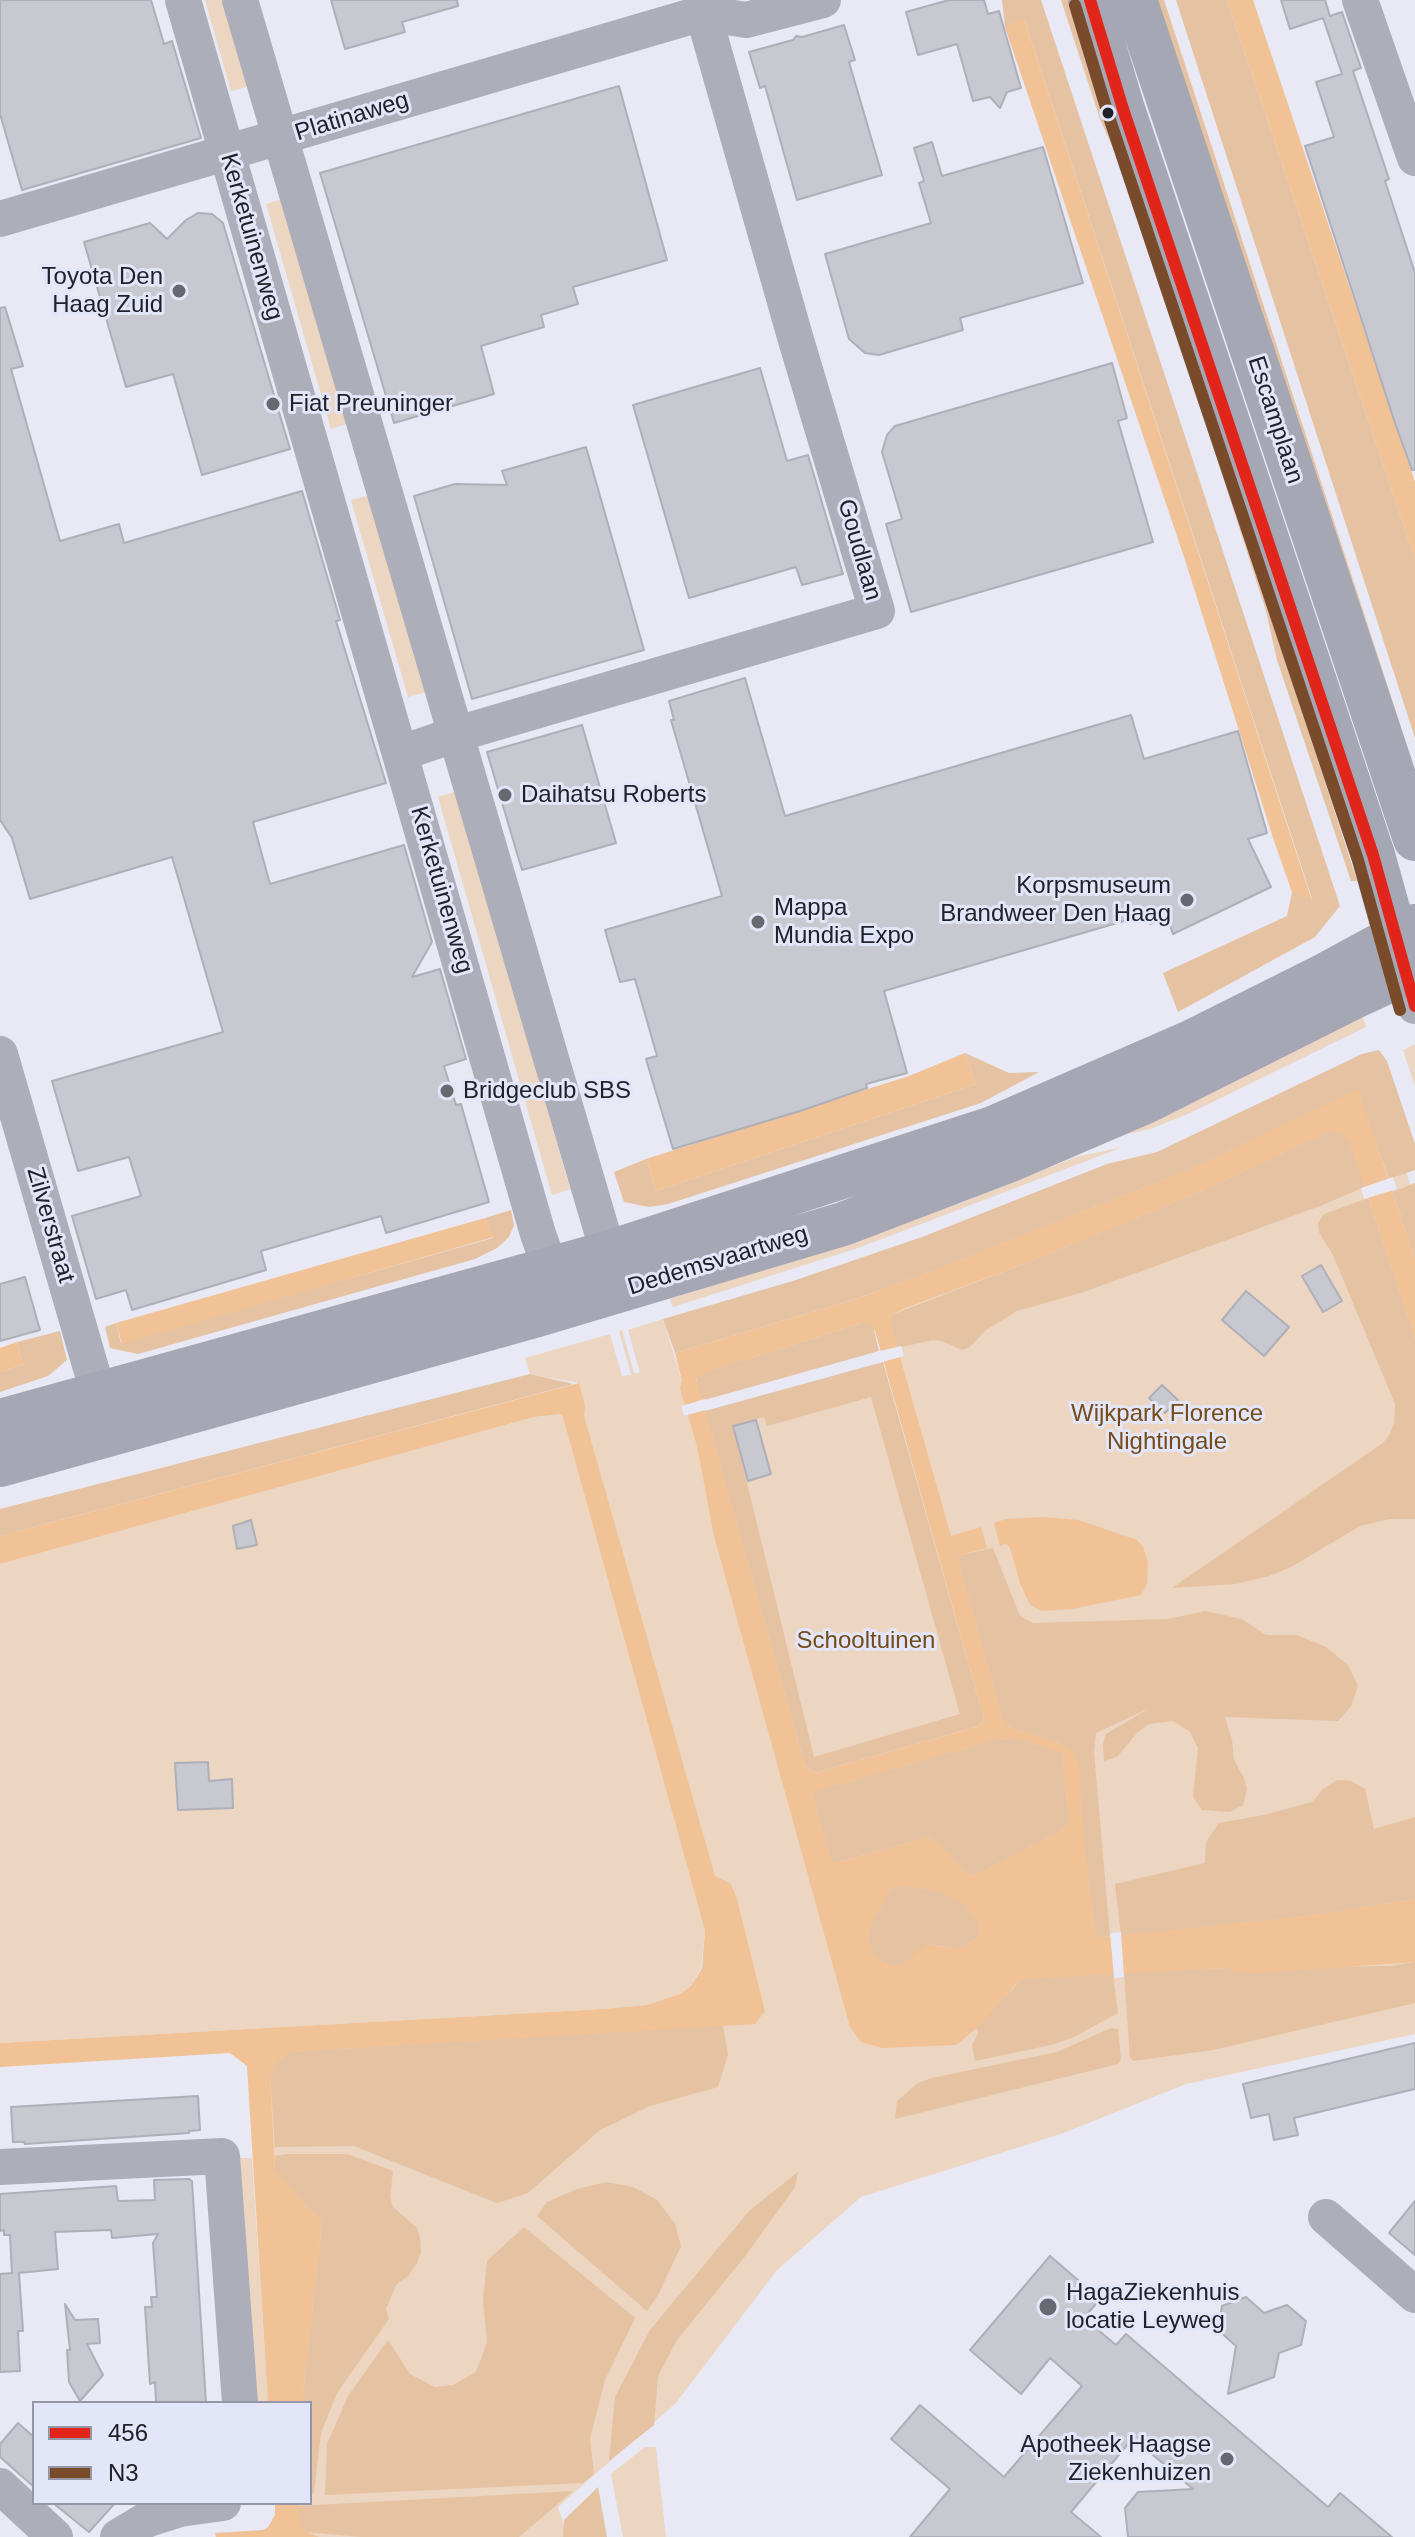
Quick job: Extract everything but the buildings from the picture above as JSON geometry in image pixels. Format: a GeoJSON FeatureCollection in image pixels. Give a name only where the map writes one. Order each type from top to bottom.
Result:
{"type":"FeatureCollection","features":[{"type":"Feature","properties":{"kind":"main road","name":"Escamplaan"},"geometry":{"type":"LineString","coordinates":[[1090,0],[1123,109],[1409,962]]}},
{"type":"Feature","properties":{"kind":"main road","name":"Escamplaan"},"geometry":{"type":"LineString","coordinates":[[1135,0],[1415,839]]}},
{"type":"Feature","properties":{"kind":"main road","name":"Dedemsvaartweg"},"geometry":{"type":"LineString","coordinates":[[0,1465],[613,1272],[993,1128],[1191,1042],[1321,977],[1409,962]]}},
{"type":"Feature","properties":{"kind":"main road","name":"Dedemsvaartweg"},"geometry":{"type":"LineString","coordinates":[[0,1421],[557,1288]]}},
{"type":"Feature","properties":{"kind":"street","name":"Kerketuinenweg"},"geometry":{"type":"LineString","coordinates":[[183,0],[538,1234],[557,1288]]}},
{"type":"Feature","properties":{"kind":"street"},"geometry":{"type":"LineString","coordinates":[[240,0],[613,1272]]}},
{"type":"Feature","properties":{"kind":"street","name":"Platinaweg"},"geometry":{"type":"LineString","coordinates":[[0,219],[281,139],[710,6],[746,20],[823,0]]}},
{"type":"Feature","properties":{"kind":"street"},"geometry":{"type":"LineString","coordinates":[[1360,0],[1415,158]]}},
{"type":"Feature","properties":{"kind":"street","name":"Goudlaan"},"geometry":{"type":"LineString","coordinates":[[401,753],[877,611],[796,340],[710,6]]}},
{"type":"Feature","properties":{"kind":"street"},"geometry":{"type":"LineString","coordinates":[[319,474],[376,458]]}},
{"type":"Feature","properties":{"kind":"street","name":"Zilverstraat"},"geometry":{"type":"LineString","coordinates":[[0,1054],[99,1396]]}},
{"type":"Feature","properties":{"kind":"street"},"geometry":{"type":"LineString","coordinates":[[0,2167],[222,2156],[240,2401]]}},
{"type":"Feature","properties":{"kind":"street"},"geometry":{"type":"LineString","coordinates":[[1326,2217],[1415,2295]]}},
{"type":"Feature","properties":{"kind":"street"},"geometry":{"type":"LineString","coordinates":[[0,2486],[55,2537]]}},
{"type":"Feature","properties":{"kind":"street"},"geometry":{"type":"LineString","coordinates":[[118,2537],[148,2519],[180,2509],[209,2505]]}},
{"type":"Feature","properties":{"kind":"green space"},"geometry":{"type":"Polygon","coordinates":[[[205,0],[230,0],[254,85],[231,91],[205,0]]]}},
{"type":"Feature","properties":{"kind":"green space"},"geometry":{"type":"Polygon","coordinates":[[[285,198],[349,423],[331,429],[266,204],[285,198]]]}},
{"type":"Feature","properties":{"kind":"green space"},"geometry":{"type":"Polygon","coordinates":[[[370,495],[427,692],[408,697],[351,500],[370,495]]]}},
{"type":"Feature","properties":{"kind":"green space"},"geometry":{"type":"Polygon","coordinates":[[[457,791],[570,1189],[552,1195],[438,797],[457,791]]]}},
{"type":"Feature","properties":{"kind":"green space"},"geometry":{"type":"Polygon","coordinates":[[[1361,1011],[1366,1027],[1188,1114],[1150,1129],[1118,1136],[1361,1011]]]}},
{"type":"Feature","properties":{"kind":"green space"},"geometry":{"type":"Polygon","coordinates":[[[1415,1044],[1415,1086],[1403,1050],[1415,1044]]]}},
{"type":"Feature","properties":{"kind":"green space","name":"Wijkpark Florence Nightingale"},"geometry":{"type":"Polygon","coordinates":[[[1374,1064],[1415,1201],[1415,2034],[1186,2084],[1061,2134],[861,2197],[777,2270],[676,2403],[558,2507],[568,2537],[291,2537],[289,2505],[312,2505],[312,2401],[283,2401],[260,2040],[655,2017],[697,1994],[717,1947],[566,1389],[579,1383],[530,1374],[525,1358],[610,1334],[622,1376],[631,1375],[619,1331],[622,1330],[634,1373],[640,1373],[628,1330],[663,1319],[804,1777],[988,1727],[869,1273],[1374,1064]]]}},
{"type":"Feature","properties":{"kind":"green space"},"geometry":{"type":"Polygon","coordinates":[[[1123,1147],[858,1248],[673,1307],[670,1299],[841,1245],[963,1202],[1076,1157],[1123,1147]]]}},
{"type":"Feature","properties":{"kind":"green space","name":"Schooltuinen"},"geometry":{"type":"Polygon","coordinates":[[[884,1367],[984,1719],[805,1765],[706,1416],[884,1367]]]}},
{"type":"Feature","properties":{"kind":"green space"},"geometry":{"type":"Polygon","coordinates":[[[562,1414],[705,1931],[701,1968],[691,1986],[680,1994],[647,2005],[603,2009],[0,2043],[0,1564],[534,1417],[562,1414]]]}},
{"type":"Feature","properties":{"kind":"green space"},"geometry":{"type":"Polygon","coordinates":[[[252,2158],[268,2401],[250,2401],[234,2159],[252,2158]]]}},
{"type":"Feature","properties":{"kind":"green space"},"geometry":{"type":"Polygon","coordinates":[[[645,2447],[656,2447],[666,2537],[623,2537],[611,2474],[645,2447]]]}},
{"type":"Feature","properties":{"kind":"shaded area"},"geometry":{"type":"Polygon","coordinates":[[[1002,0],[1041,0],[1340,906],[1315,937],[1178,1012],[1163,973],[1287,916],[1292,892],[1312,899],[1025,21],[1019,20],[1005,27],[1002,0]]]}},
{"type":"Feature","properties":{"kind":"shaded area"},"geometry":{"type":"Polygon","coordinates":[[[1061,0],[1074,0],[1357,881],[1351,881],[1277,660],[1266,611],[1211,440],[1120,164],[1100,119],[1061,0]]]}},
{"type":"Feature","properties":{"kind":"shaded area"},"geometry":{"type":"Polygon","coordinates":[[[1149,0],[1164,0],[1415,770],[1149,0]]]}},
{"type":"Feature","properties":{"kind":"shaded area"},"geometry":{"type":"Polygon","coordinates":[[[1176,0],[1227,0],[1415,559],[1415,738],[1176,0]]]}},
{"type":"Feature","properties":{"kind":"shaded area"},"geometry":{"type":"Polygon","coordinates":[[[1227,0],[1253,0],[1415,482],[1415,559],[1227,0]]]}},
{"type":"Feature","properties":{"kind":"shaded area"},"geometry":{"type":"Polygon","coordinates":[[[1019,19],[1025,21],[1312,901],[1292,892],[1274,841],[1184,557],[1005,27],[1019,19]]]}},
{"type":"Feature","properties":{"kind":"shaded area"},"geometry":{"type":"Polygon","coordinates":[[[1379,1050],[1387,1061],[1415,1144],[1415,1170],[1389,1179],[1357,1090],[1190,1169],[950,1264],[859,1298],[675,1353],[663,1319],[793,1281],[922,1237],[1107,1164],[1157,1152],[1362,1054],[1379,1050]]]}},
{"type":"Feature","properties":{"kind":"shaded area"},"geometry":{"type":"Polygon","coordinates":[[[965,1053],[1009,1073],[1039,1072],[981,1103],[668,1204],[649,1207],[624,1202],[614,1172],[646,1159],[656,1191],[976,1084],[965,1053]]]}},
{"type":"Feature","properties":{"kind":"shaded area"},"geometry":{"type":"Polygon","coordinates":[[[965,1053],[976,1084],[656,1191],[646,1159],[909,1076],[965,1053]]]}},
{"type":"Feature","properties":{"kind":"shaded area"},"geometry":{"type":"Polygon","coordinates":[[[1358,1089],[1415,1259],[1415,1338],[1350,1143],[1341,1133],[1331,1131],[1202,1191],[1032,1261],[905,1308],[891,1315],[891,1326],[951,1536],[981,1527],[987,1548],[957,1556],[1002,1717],[1014,1729],[1061,1743],[1074,1753],[1079,1763],[1085,1852],[1096,1938],[1314,1915],[1415,1899],[1415,1962],[1261,1973],[1240,1973],[1225,1968],[1026,1979],[1015,1985],[977,2028],[956,2045],[882,2048],[861,2042],[850,2027],[714,1536],[697,1446],[680,1388],[682,1381],[675,1353],[859,1298],[1190,1169],[1358,1089]],[[869,1323],[701,1374],[696,1379],[805,1765],[814,1773],[979,1726],[984,1719],[875,1331],[869,1323]],[[1014,1738],[998,1739],[816,1791],[813,1797],[831,1860],[836,1863],[928,1837],[939,1843],[966,1873],[975,1875],[1066,1828],[1069,1820],[1062,1753],[1014,1738]],[[902,1886],[892,1888],[871,1923],[868,1940],[879,1960],[889,1965],[902,1965],[926,1944],[957,1949],[977,1939],[980,1926],[966,1906],[939,1891],[902,1886]]]}},
{"type":"Feature","properties":{"kind":"shaded area"},"geometry":{"type":"Polygon","coordinates":[[[1331,1131],[1341,1133],[1350,1143],[1365,1187],[1084,1292],[1017,1311],[986,1330],[970,1347],[962,1350],[933,1340],[897,1348],[891,1315],[1202,1191],[1331,1131]]]}},
{"type":"Feature","properties":{"kind":"shaded area"},"geometry":{"type":"Polygon","coordinates":[[[1415,1183],[1415,1259],[1393,1192],[1415,1183]]]}},
{"type":"Feature","properties":{"kind":"shaded area"},"geometry":{"type":"Polygon","coordinates":[[[1368,1198],[1415,1338],[1415,1519],[1389,1519],[1360,1526],[1291,1567],[1269,1576],[1236,1584],[1172,1588],[1383,1443],[1390,1434],[1395,1404],[1333,1255],[1319,1232],[1318,1223],[1324,1214],[1368,1198]]]}},
{"type":"Feature","properties":{"kind":"shaded area"},"geometry":{"type":"Polygon","coordinates":[[[511,1210],[514,1225],[509,1237],[497,1248],[475,1259],[138,1354],[110,1348],[105,1327],[116,1323],[121,1343],[493,1238],[485,1218],[511,1210]]]}},
{"type":"Feature","properties":{"kind":"shaded area"},"geometry":{"type":"Polygon","coordinates":[[[485,1218],[494,1237],[122,1344],[116,1323],[485,1218]]]}},
{"type":"Feature","properties":{"kind":"shaded area"},"geometry":{"type":"Polygon","coordinates":[[[862,1323],[873,1326],[879,1351],[701,1401],[697,1375],[862,1323]]]}},
{"type":"Feature","properties":{"kind":"shaded area"},"geometry":{"type":"Polygon","coordinates":[[[60,1331],[67,1360],[48,1376],[0,1392],[0,1372],[23,1365],[17,1342],[60,1331]]]}},
{"type":"Feature","properties":{"kind":"shaded area"},"geometry":{"type":"Polygon","coordinates":[[[17,1342],[23,1365],[0,1372],[0,1348],[17,1342]]]}},
{"type":"Feature","properties":{"kind":"shaded area"},"geometry":{"type":"Polygon","coordinates":[[[883,1362],[984,1719],[979,1726],[814,1773],[805,1765],[705,1411],[883,1362]],[[871,1397],[767,1426],[764,1417],[733,1426],[814,1757],[960,1714],[871,1397]]]}},
{"type":"Feature","properties":{"kind":"shaded area"},"geometry":{"type":"Polygon","coordinates":[[[530,1374],[574,1384],[0,1536],[0,1509],[530,1374]]]}},
{"type":"Feature","properties":{"kind":"shaded area"},"geometry":{"type":"Polygon","coordinates":[[[579,1383],[585,1406],[584,1416],[715,1876],[731,1884],[737,1899],[765,2011],[755,2024],[290,2052],[278,2060],[270,2076],[275,2170],[322,2223],[302,2401],[268,2401],[247,2066],[230,2053],[0,2067],[0,2043],[603,2009],[647,2005],[680,1994],[691,1986],[702,1968],[705,1931],[562,1414],[534,1417],[0,1564],[0,1536],[579,1383]]]}},
{"type":"Feature","properties":{"kind":"shaded area"},"geometry":{"type":"Polygon","coordinates":[[[1042,1517],[1079,1520],[1137,1540],[1148,1563],[1147,1584],[1141,1595],[1072,1609],[1042,1611],[1035,1608],[1029,1603],[1020,1583],[1010,1548],[1006,1544],[1000,1546],[994,1523],[1006,1519],[1042,1517]]]}},
{"type":"Feature","properties":{"kind":"shaded area"},"geometry":{"type":"Polygon","coordinates":[[[993,1548],[1020,1616],[1033,1623],[1168,1619],[1205,1611],[1242,1619],[1266,1635],[1297,1635],[1326,1647],[1348,1665],[1358,1686],[1351,1706],[1338,1721],[1225,1717],[1234,1760],[1247,1789],[1243,1805],[1230,1812],[1202,1810],[1193,1797],[1198,1748],[1190,1732],[1173,1721],[1149,1724],[1117,1757],[1104,1761],[1106,1734],[1150,1708],[1096,1733],[1094,1752],[1110,1936],[1096,1938],[1085,1852],[1061,1743],[1014,1729],[1002,1717],[957,1556],[993,1548]]]}},
{"type":"Feature","properties":{"kind":"shaded area"},"geometry":{"type":"Polygon","coordinates":[[[1014,1738],[1062,1753],[1069,1820],[1066,1828],[975,1875],[966,1873],[939,1843],[928,1837],[835,1863],[831,1860],[813,1797],[816,1791],[998,1739],[1014,1738]]]}},
{"type":"Feature","properties":{"kind":"shaded area"},"geometry":{"type":"Polygon","coordinates":[[[1337,1780],[1351,1781],[1365,1789],[1374,1829],[1415,1817],[1415,1899],[1314,1915],[1121,1936],[1115,1884],[1205,1863],[1206,1842],[1219,1823],[1312,1802],[1323,1789],[1337,1780]]]}},
{"type":"Feature","properties":{"kind":"shaded area"},"geometry":{"type":"Polygon","coordinates":[[[902,1886],[939,1891],[966,1905],[980,1926],[977,1939],[957,1949],[929,1944],[902,1965],[889,1965],[879,1960],[868,1940],[871,1923],[892,1888],[902,1886]]]}},
{"type":"Feature","properties":{"kind":"shaded area"},"geometry":{"type":"Polygon","coordinates":[[[1415,1962],[1415,2003],[1213,2050],[1133,2061],[1130,2057],[1124,1973],[1390,1966],[1415,1962]]]}},
{"type":"Feature","properties":{"kind":"shaded area"},"geometry":{"type":"Polygon","coordinates":[[[1113,1974],[1118,2013],[1074,2037],[1051,2045],[975,2061],[972,2045],[978,2033],[976,2027],[1020,1981],[1113,1974]]]}},
{"type":"Feature","properties":{"kind":"shaded area"},"geometry":{"type":"Polygon","coordinates":[[[723,2025],[728,2055],[718,2087],[650,2106],[600,2130],[528,2193],[497,2203],[354,2146],[275,2147],[270,2075],[278,2060],[290,2052],[723,2025]]]}},
{"type":"Feature","properties":{"kind":"shaded area"},"geometry":{"type":"Polygon","coordinates":[[[1111,2028],[1118,2029],[1121,2060],[1118,2064],[895,2119],[897,2101],[918,2083],[1057,2052],[1111,2028]]]}},
{"type":"Feature","properties":{"kind":"shaded area"},"geometry":{"type":"Polygon","coordinates":[[[347,2154],[393,2171],[390,2197],[393,2207],[417,2228],[420,2238],[421,2252],[417,2263],[408,2276],[396,2285],[386,2309],[389,2319],[337,2393],[321,2433],[312,2494],[312,2401],[302,2401],[322,2223],[275,2170],[275,2156],[347,2154]]]}},
{"type":"Feature","properties":{"kind":"shaded area"},"geometry":{"type":"Polygon","coordinates":[[[798,2172],[795,2187],[746,2255],[677,2340],[658,2376],[654,2425],[609,2461],[615,2397],[650,2330],[750,2210],[798,2172]]]}},
{"type":"Feature","properties":{"kind":"shaded area"},"geometry":{"type":"Polygon","coordinates":[[[606,2182],[633,2187],[657,2200],[675,2224],[681,2246],[647,2311],[537,2216],[547,2202],[577,2189],[606,2182]]]}},
{"type":"Feature","properties":{"kind":"shaded area"},"geometry":{"type":"Polygon","coordinates":[[[524,2227],[635,2318],[605,2380],[590,2438],[594,2474],[583,2483],[325,2495],[327,2444],[348,2396],[388,2340],[410,2374],[435,2387],[453,2385],[476,2372],[487,2342],[483,2300],[487,2261],[524,2227]]]}},
{"type":"Feature","properties":{"kind":"shaded area"},"geometry":{"type":"Polygon","coordinates":[[[598,2487],[607,2537],[563,2537],[564,2520],[598,2487]]]}},
{"type":"Feature","properties":{"kind":"shaded area"},"geometry":{"type":"Polygon","coordinates":[[[573,2491],[519,2537],[361,2537],[305,2532],[299,2521],[298,2506],[573,2491]]]}},
{"type":"Feature","properties":{"kind":"shaded area"},"geometry":{"type":"Polygon","coordinates":[[[275,2505],[298,2505],[299,2521],[305,2531],[319,2537],[216,2537],[215,2533],[263,2530],[275,2515],[275,2505]]]}},
{"type":"Feature","properties":{"kind":"pier"},"geometry":{"type":"Polygon","coordinates":[[[1393,1177],[1397,1189],[1364,1199],[1361,1188],[1393,1177]]]}},
{"type":"Feature","properties":{"kind":"pier"},"geometry":{"type":"Polygon","coordinates":[[[901,1346],[904,1356],[879,1363],[876,1352],[901,1346]]]}},
{"type":"Feature","properties":{"kind":"pier"},"geometry":{"type":"Polygon","coordinates":[[[705,1399],[709,1409],[684,1416],[681,1406],[705,1399]]]}},
{"type":"Feature","properties":{"kind":"pier"},"geometry":{"type":"Polygon","coordinates":[[[1121,1932],[1124,1977],[1114,1978],[1110,1933],[1121,1932]]]}},
{"type":"Feature","properties":{"kind":"transit line","name":"456"},"geometry":{"type":"LineString","coordinates":[[1090,0],[1123,109],[1373,855],[1415,1006]]}},
{"type":"Feature","properties":{"kind":"transit line","name":"N3"},"geometry":{"type":"LineString","coordinates":[[1075,5],[1108,114],[1358,860],[1400,1010]]}},
{"type":"Feature","properties":{"kind":"place","name":"Toyota Den Haag Zuid"},"geometry":{"type":"Point","coordinates":[179,291]}},
{"type":"Feature","properties":{"kind":"place","name":"Fiat Preuninger"},"geometry":{"type":"Point","coordinates":[273,404]}},
{"type":"Feature","properties":{"kind":"place","name":"Daihatsu Roberts"},"geometry":{"type":"Point","coordinates":[505,795]}},
{"type":"Feature","properties":{"kind":"place","name":"Korpsmuseum Brandweer Den Haag"},"geometry":{"type":"Point","coordinates":[1187,900]}},
{"type":"Feature","properties":{"kind":"place","name":"Mappa Mundia Expo"},"geometry":{"type":"Point","coordinates":[758,922]}},
{"type":"Feature","properties":{"kind":"place","name":"Bridgeclub SBS"},"geometry":{"type":"Point","coordinates":[447,1091]}},
{"type":"Feature","properties":{"kind":"place","name":"HagaZiekenhuis locatie Leyweg"},"geometry":{"type":"Point","coordinates":[1048,2307]}},
{"type":"Feature","properties":{"kind":"place","name":"Apotheek Haagse Ziekenhuizen"},"geometry":{"type":"Point","coordinates":[1227,2459]}}]}
